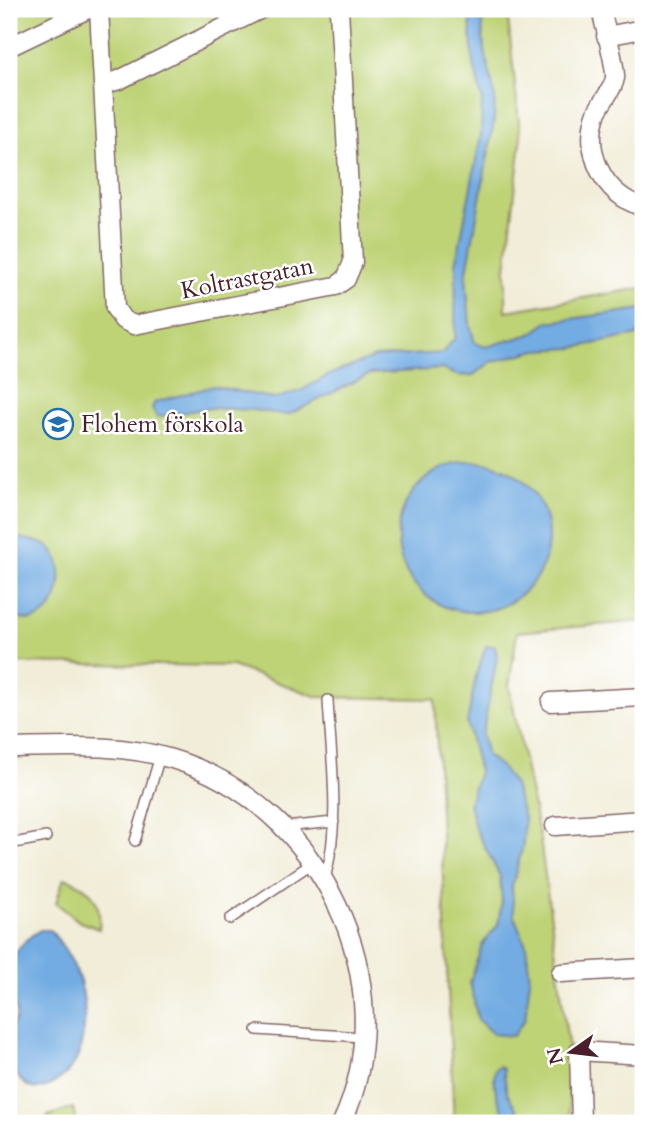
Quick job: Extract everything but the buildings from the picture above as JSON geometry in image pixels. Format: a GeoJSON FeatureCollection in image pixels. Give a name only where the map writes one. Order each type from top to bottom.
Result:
{"type":"FeatureCollection","features":[{"type":"Feature","properties":{"kind":"street"},"geometry":{"type":"LineString","coordinates":[[9,47],[88,9]]}},
{"type":"Feature","properties":{"kind":"street","name":"Koltrastgatan"},"geometry":{"type":"LineString","coordinates":[[99,9],[115,308],[122,320],[134,325],[336,286],[346,279],[352,262],[339,9]]}},
{"type":"Feature","properties":{"kind":"street"},"geometry":{"type":"LineString","coordinates":[[103,85],[119,80],[261,9]]}},
{"type":"Feature","properties":{"kind":"street"},"geometry":{"type":"LineString","coordinates":[[601,9],[615,79],[593,123],[592,148],[596,163],[611,187],[626,201],[643,207]]}},
{"type":"Feature","properties":{"kind":"street"},"geometry":{"type":"LineString","coordinates":[[606,36],[643,29]]}},
{"type":"Feature","properties":{"kind":"street"},"geometry":{"type":"LineString","coordinates":[[551,702],[643,696]]}},
{"type":"Feature","properties":{"kind":"street"},"geometry":{"type":"LineString","coordinates":[[9,748],[125,748],[160,756],[209,773],[242,794],[284,827],[325,879],[351,937],[362,987],[362,1037],[356,1081],[342,1123]]}},
{"type":"Feature","properties":{"kind":"street"},"geometry":{"type":"LineString","coordinates":[[555,826],[643,820]]}},
{"type":"Feature","properties":{"kind":"street"},"geometry":{"type":"LineString","coordinates":[[561,973],[643,968]]}},
{"type":"Feature","properties":{"kind":"street"},"geometry":{"type":"LineString","coordinates":[[581,1123],[579,1051],[643,1055]]}},
{"type":"Feature","properties":{"kind":"lane"},"geometry":{"type":"LineString","coordinates":[[325,879],[332,855],[334,822],[328,700]]}},
{"type":"Feature","properties":{"kind":"lane"},"geometry":{"type":"LineString","coordinates":[[135,841],[160,756]]}},
{"type":"Feature","properties":{"kind":"lane"},"geometry":{"type":"LineString","coordinates":[[284,827],[334,822]]}},
{"type":"Feature","properties":{"kind":"lane"},"geometry":{"type":"LineString","coordinates":[[9,844],[46,837]]}},
{"type":"Feature","properties":{"kind":"lane"},"geometry":{"type":"LineString","coordinates":[[230,919],[314,862]]}},
{"type":"Feature","properties":{"kind":"lane"},"geometry":{"type":"LineString","coordinates":[[257,1030],[362,1037]]}},
{"type":"Feature","properties":{"kind":"green space"},"geometry":{"type":"Polygon","coordinates":[[[9,9],[507,9],[521,141],[506,269],[506,311],[643,288],[643,621],[517,632],[509,686],[540,839],[568,1043],[570,1123],[454,1123],[435,699],[318,697],[232,666],[9,663],[9,9]]]}},
{"type":"Feature","properties":{"kind":"green space"},"geometry":{"type":"Polygon","coordinates":[[[64,878],[81,885],[93,896],[99,910],[99,929],[80,922],[56,903],[64,878]]]}},
{"type":"Feature","properties":{"kind":"green space"},"geometry":{"type":"Polygon","coordinates":[[[73,1108],[76,1123],[47,1123],[48,1116],[73,1108]]]}},
{"type":"Feature","properties":{"kind":"water"},"geometry":{"type":"Polygon","coordinates":[[[469,9],[482,9],[483,41],[495,97],[494,121],[466,277],[470,325],[475,343],[486,347],[531,334],[548,322],[643,309],[643,334],[573,348],[537,350],[491,362],[472,376],[456,375],[442,369],[370,374],[288,415],[209,408],[157,417],[152,408],[155,402],[214,386],[275,399],[302,390],[331,374],[375,357],[442,353],[455,338],[456,263],[481,135],[482,99],[473,61],[469,9]]]}},
{"type":"Feature","properties":{"kind":"water"},"geometry":{"type":"Polygon","coordinates":[[[473,462],[502,468],[526,484],[542,508],[548,537],[542,566],[526,590],[502,606],[473,612],[444,606],[420,590],[404,566],[398,537],[404,508],[420,484],[444,468],[473,462]]]}},
{"type":"Feature","properties":{"kind":"water"},"geometry":{"type":"Polygon","coordinates":[[[21,538],[47,546],[59,564],[59,588],[55,600],[41,617],[30,620],[9,617],[9,542],[21,538]]]}},
{"type":"Feature","properties":{"kind":"water"},"geometry":{"type":"Polygon","coordinates":[[[486,646],[495,646],[497,658],[482,736],[487,756],[501,767],[514,785],[524,818],[523,845],[512,886],[514,916],[526,945],[530,979],[525,1019],[513,1036],[493,1034],[478,1020],[470,982],[482,945],[498,925],[502,901],[500,876],[475,828],[469,803],[479,772],[467,723],[476,676],[486,646]]]}},
{"type":"Feature","properties":{"kind":"water"},"geometry":{"type":"Polygon","coordinates":[[[40,930],[50,930],[67,953],[82,991],[85,1019],[80,1049],[74,1064],[57,1081],[38,1089],[20,1080],[9,1057],[9,1030],[16,1014],[9,990],[8,971],[20,947],[40,930]]]}},
{"type":"Feature","properties":{"kind":"water"},"geometry":{"type":"Polygon","coordinates":[[[499,1066],[503,1068],[507,1093],[525,1123],[510,1123],[500,1104],[494,1076],[495,1069],[499,1066]]]}},
{"type":"Feature","properties":{"kind":"place","name":"Flohem förskola"},"geometry":{"type":"Point","coordinates":[58,424]}}]}
